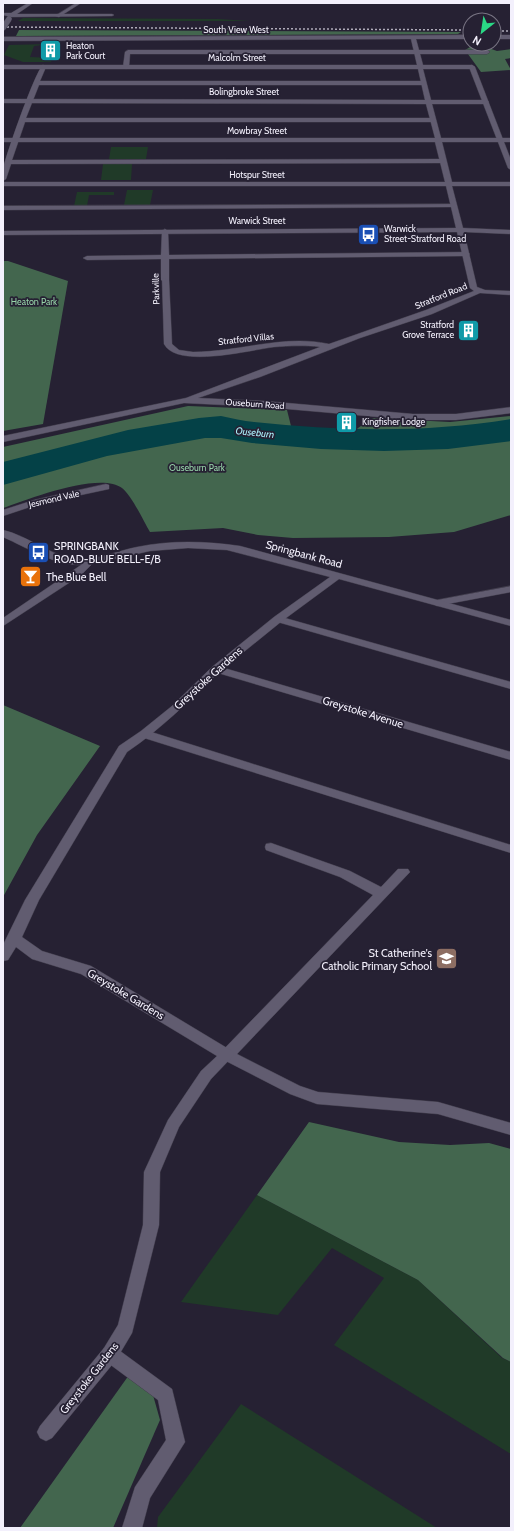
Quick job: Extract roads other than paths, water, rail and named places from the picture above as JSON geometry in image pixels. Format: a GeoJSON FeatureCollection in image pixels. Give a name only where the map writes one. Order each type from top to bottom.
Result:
{"type":"FeatureCollection","features":[{"type":"Feature","properties":{"kind":"street"},"geometry":{"type":"LineString","coordinates":[[3,28],[13,14],[31,3]]}},
{"type":"Feature","properties":{"kind":"street"},"geometry":{"type":"LineString","coordinates":[[57,16],[79,3]]}},
{"type":"Feature","properties":{"kind":"street"},"geometry":{"type":"LineString","coordinates":[[3,14],[24,16],[112,16]]}},
{"type":"Feature","properties":{"kind":"street","name":"Stratford Road"},"geometry":{"type":"LineString","coordinates":[[413,37],[418,67],[474,288],[479,291]]}},
{"type":"Feature","properties":{"kind":"street","name":"South View West"},"geometry":{"type":"LineString","coordinates":[[3,39],[462,37]]}},
{"type":"Feature","properties":{"kind":"street"},"geometry":{"type":"LineString","coordinates":[[126,67],[128,52],[487,52]]}},
{"type":"Feature","properties":{"kind":"street","name":"Malcolm Street"},"geometry":{"type":"LineString","coordinates":[[3,67],[472,67],[486,102]]}},
{"type":"Feature","properties":{"kind":"street"},"geometry":{"type":"LineString","coordinates":[[3,179],[22,120],[43,67]]}},
{"type":"Feature","properties":{"kind":"street"},"geometry":{"type":"LineString","coordinates":[[36,83],[423,84]]}},
{"type":"Feature","properties":{"kind":"street","name":"Bolingbroke Street"},"geometry":{"type":"LineString","coordinates":[[3,101],[486,102]]}},
{"type":"Feature","properties":{"kind":"street"},"geometry":{"type":"LineString","coordinates":[[486,102],[500,140],[510,161],[511,168]]}},
{"type":"Feature","properties":{"kind":"street"},"geometry":{"type":"LineString","coordinates":[[22,120],[432,120]]}},
{"type":"Feature","properties":{"kind":"street","name":"Mowbray Street"},"geometry":{"type":"LineString","coordinates":[[3,140],[511,140]]}},
{"type":"Feature","properties":{"kind":"street"},"geometry":{"type":"LineString","coordinates":[[9,162],[442,162]]}},
{"type":"Feature","properties":{"kind":"street","name":"Hotspur Street"},"geometry":{"type":"LineString","coordinates":[[3,184],[511,184]]}},
{"type":"Feature","properties":{"kind":"street"},"geometry":{"type":"LineString","coordinates":[[3,208],[453,205]]}},
{"type":"Feature","properties":{"kind":"street","name":"Warwick Street"},"geometry":{"type":"LineString","coordinates":[[3,233],[459,227],[511,232]]}},
{"type":"Feature","properties":{"kind":"street","name":"Parkville"},"geometry":{"type":"LineString","coordinates":[[165,231],[165,280],[169,346]]}},
{"type":"Feature","properties":{"kind":"street"},"geometry":{"type":"LineString","coordinates":[[87,258],[466,254]]}},
{"type":"Feature","properties":{"kind":"street"},"geometry":{"type":"LineString","coordinates":[[479,291],[511,293]]}},
{"type":"Feature","properties":{"kind":"street","name":"Stratford Road"},"geometry":{"type":"LineString","coordinates":[[184,400],[257,375],[328,346],[429,312],[479,291]]}},
{"type":"Feature","properties":{"kind":"street","name":"Stratford Villas"},"geometry":{"type":"LineString","coordinates":[[169,346],[175,352],[194,355],[288,345],[313,344],[328,346]]}},
{"type":"Feature","properties":{"kind":"street","name":"Ouseburn Road"},"geometry":{"type":"LineString","coordinates":[[3,439],[184,400],[264,404],[413,417],[456,417],[511,410]]}},
{"type":"Feature","properties":{"kind":"street","name":"Jesmond Vale"},"geometry":{"type":"LineString","coordinates":[[3,513],[37,502],[106,487]]}},
{"type":"Feature","properties":{"kind":"street","name":"Springbank Road"},"geometry":{"type":"LineString","coordinates":[[3,533],[61,558],[72,561],[88,561],[155,547],[202,544],[240,549],[511,623]]}},
{"type":"Feature","properties":{"kind":"street"},"geometry":{"type":"LineString","coordinates":[[3,623],[77,574],[86,566],[88,561]]}},
{"type":"Feature","properties":{"kind":"street","name":"Greystoke Gardens"},"geometry":{"type":"LineString","coordinates":[[46,1432],[110,1354],[126,1327],[151,1225],[152,1172],[173,1124],[206,1075],[228,1055],[86,970],[37,955],[14,939],[32,900],[123,749],[145,734],[176,708],[216,668],[278,619],[337,576]]}},
{"type":"Feature","properties":{"kind":"street"},"geometry":{"type":"LineString","coordinates":[[437,603],[511,589]]}},
{"type":"Feature","properties":{"kind":"street"},"geometry":{"type":"LineString","coordinates":[[278,619],[511,686]]}},
{"type":"Feature","properties":{"kind":"street","name":"Greystoke Avenue"},"geometry":{"type":"LineString","coordinates":[[216,668],[511,756]]}},
{"type":"Feature","properties":{"kind":"street"},"geometry":{"type":"LineString","coordinates":[[145,734],[511,849]]}},
{"type":"Feature","properties":{"kind":"street"},"geometry":{"type":"LineString","coordinates":[[271,847],[345,874],[381,893]]}},
{"type":"Feature","properties":{"kind":"street"},"geometry":{"type":"LineString","coordinates":[[403,872],[381,893],[228,1055],[295,1090],[317,1098],[438,1108],[511,1129]]}},
{"type":"Feature","properties":{"kind":"street"},"geometry":{"type":"LineString","coordinates":[[3,956],[14,939]]}},
{"type":"Feature","properties":{"kind":"street"},"geometry":{"type":"LineString","coordinates":[[110,1354],[166,1395],[176,1442],[142,1494],[132,1528]]}},
{"type":"Feature","properties":{"kind":"waterway","name":"Ouseburn"},"geometry":{"type":"LineString","coordinates":[[3,474],[107,445],[216,427],[289,436],[353,440],[416,440],[448,438],[511,430]]}},
{"type":"Feature","properties":{"kind":"railway"},"geometry":{"type":"LineString","coordinates":[[3,27],[462,30]]}},
{"type":"Feature","properties":{"kind":"railway"},"geometry":{"type":"LineString","coordinates":[[502,31],[511,31]]}},
{"type":"Feature","properties":{"kind":"place","name":"Heaton Park Court"},"geometry":{"type":"Point","coordinates":[50,51]}},
{"type":"Feature","properties":{"kind":"place","name":"Warwick Street-Stratford Road"},"geometry":{"type":"Point","coordinates":[368,234]}},
{"type":"Feature","properties":{"kind":"place","name":"Stratford Grove Terrace"},"geometry":{"type":"Point","coordinates":[469,330]}},
{"type":"Feature","properties":{"kind":"place","name":"Kingfisher Lodge"},"geometry":{"type":"Point","coordinates":[346,422]}},
{"type":"Feature","properties":{"kind":"place","name":"SPRINGBANK ROAD-BLUE BELL-E/B"},"geometry":{"type":"Point","coordinates":[38,552]}},
{"type":"Feature","properties":{"kind":"place","name":"The Blue Bell"},"geometry":{"type":"Point","coordinates":[30,577]}},
{"type":"Feature","properties":{"kind":"place","name":"St Catherine's Catholic Primary School"},"geometry":{"type":"Point","coordinates":[447,959]}},
{"type":"Feature","properties":{"kind":"park label","name":"Heaton Park"},"geometry":{"type":"Point","coordinates":[34,302]}},
{"type":"Feature","properties":{"kind":"park label","name":"Ouseburn Park"},"geometry":{"type":"Point","coordinates":[197,468]}}]}
